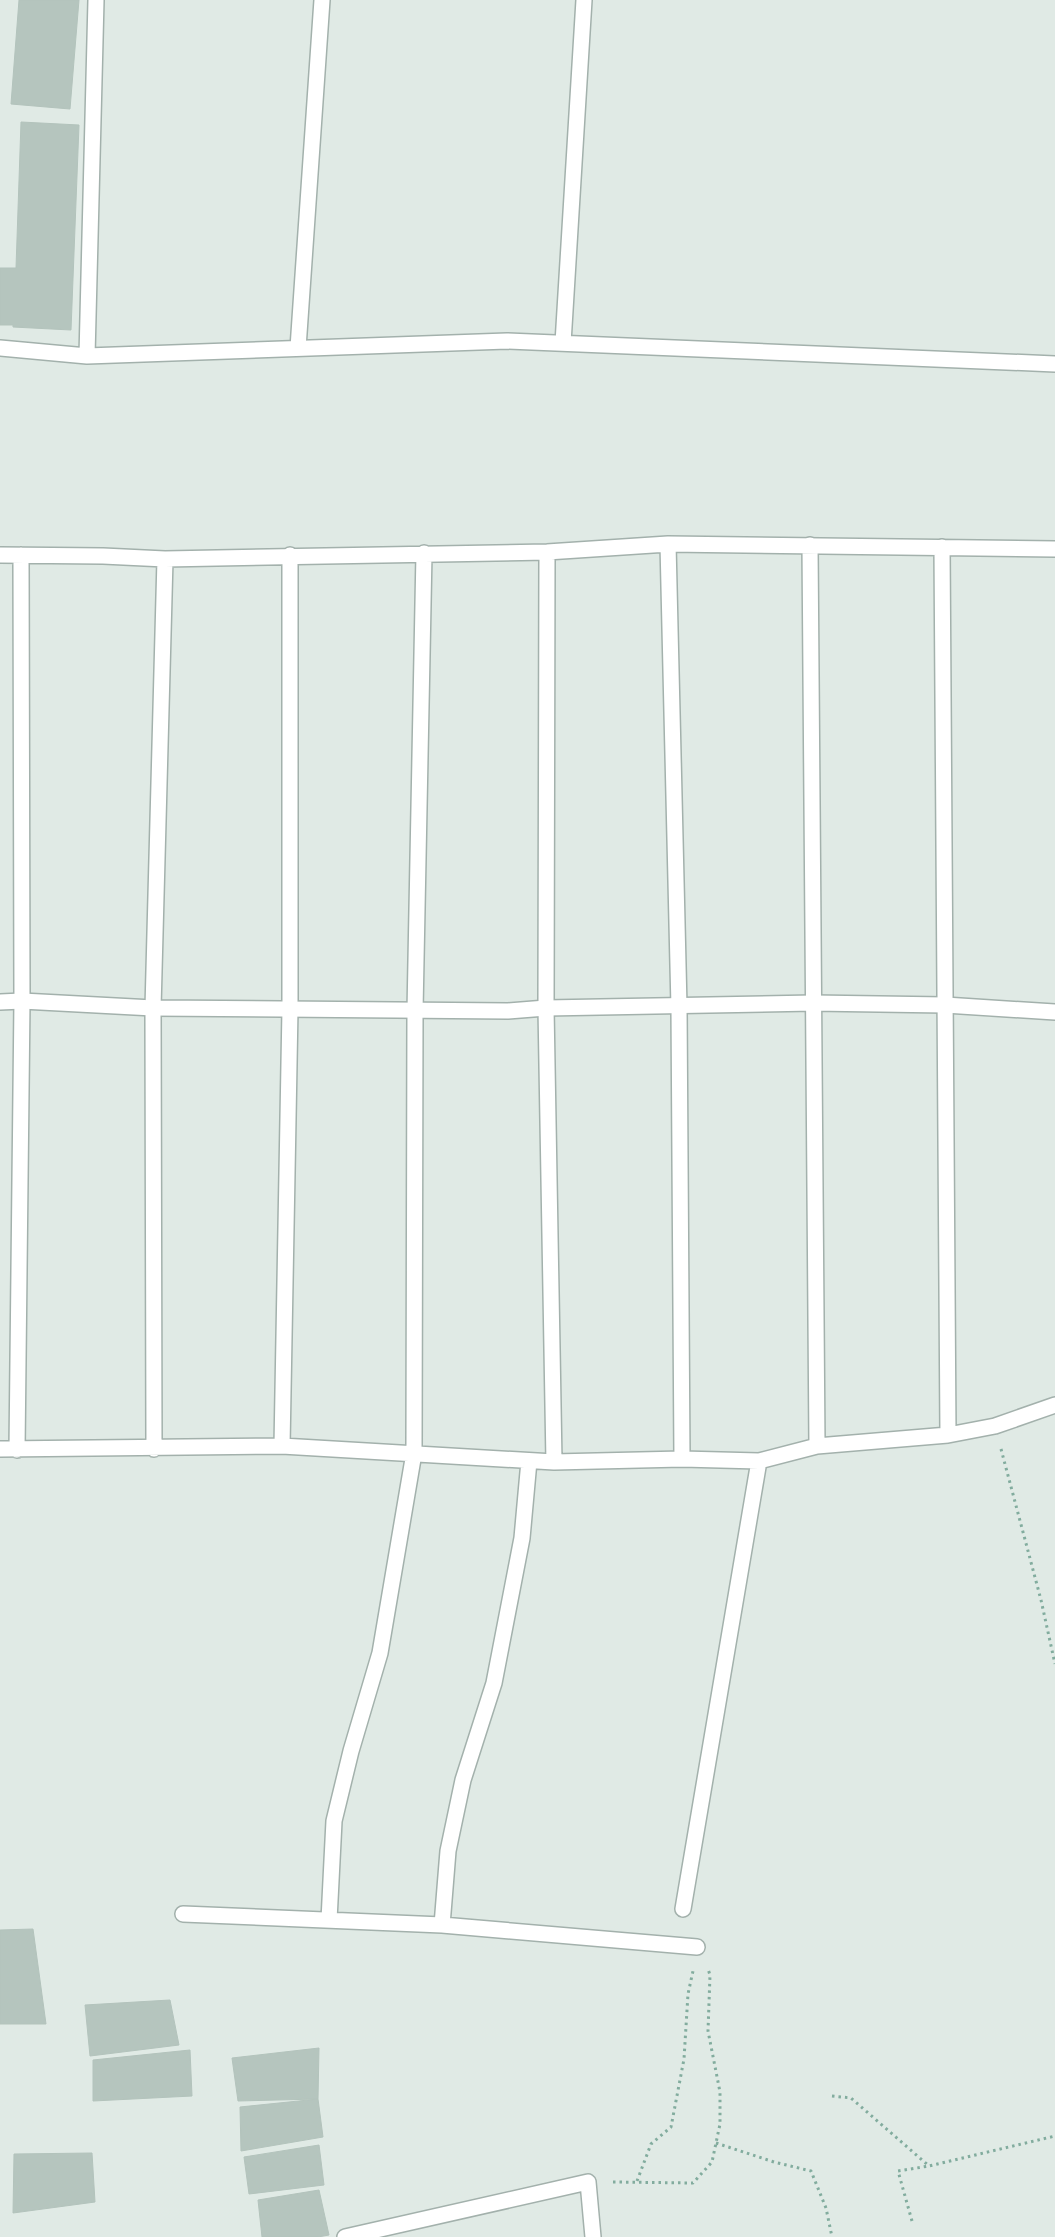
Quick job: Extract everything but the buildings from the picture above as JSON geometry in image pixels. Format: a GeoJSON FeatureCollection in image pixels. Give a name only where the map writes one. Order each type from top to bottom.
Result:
{"type":"FeatureCollection","features":[{"type":"Feature","properties":{"kind":"street"},"geometry":{"type":"LineString","coordinates":[[87,356],[96,0]]}},
{"type":"Feature","properties":{"kind":"street"},"geometry":{"type":"LineString","coordinates":[[298,348],[322,0]]}},
{"type":"Feature","properties":{"kind":"street"},"geometry":{"type":"LineString","coordinates":[[563,343],[584,0]]}},
{"type":"Feature","properties":{"kind":"street"},"geometry":{"type":"LineString","coordinates":[[0,348],[87,356],[507,341],[1055,364]]}},
{"type":"Feature","properties":{"kind":"street"},"geometry":{"type":"LineString","coordinates":[[668,544],[679,1007],[682,1459]]}},
{"type":"Feature","properties":{"kind":"street"},"geometry":{"type":"LineString","coordinates":[[0,555],[165,559],[547,552],[668,544],[1055,549]]}},
{"type":"Feature","properties":{"kind":"street"},"geometry":{"type":"LineString","coordinates":[[810,546],[817,1446]]}},
{"type":"Feature","properties":{"kind":"street"},"geometry":{"type":"LineString","coordinates":[[942,548],[948,1435]]}},
{"type":"Feature","properties":{"kind":"street"},"geometry":{"type":"LineString","coordinates":[[547,552],[546,1008],[554,1462]]}},
{"type":"Feature","properties":{"kind":"street"},"geometry":{"type":"LineString","coordinates":[[329,1920],[334,1821],[351,1751],[380,1653],[414,1453],[415,1011],[424,553]]}},
{"type":"Feature","properties":{"kind":"street"},"geometry":{"type":"LineString","coordinates":[[17,1450],[22,1001],[21,555]]}},
{"type":"Feature","properties":{"kind":"street"},"geometry":{"type":"LineString","coordinates":[[282,1446],[290,1009],[290,556]]}},
{"type":"Feature","properties":{"kind":"street"},"geometry":{"type":"LineString","coordinates":[[154,1449],[153,1008],[165,559]]}},
{"type":"Feature","properties":{"kind":"street"},"geometry":{"type":"LineString","coordinates":[[0,1002],[22,1001],[153,1008],[508,1012],[546,1008],[679,1007],[813,1002],[945,1004],[1055,1012]]}},
{"type":"Feature","properties":{"kind":"street"},"geometry":{"type":"LineString","coordinates":[[0,1449],[154,1449],[282,1446],[554,1462],[682,1459],[759,1462],[817,1446],[948,1435],[995,1426],[1055,1405]]}},
{"type":"Feature","properties":{"kind":"street"},"geometry":{"type":"LineString","coordinates":[[442,1925],[448,1851],[464,1780],[494,1683],[522,1538],[529,1460]]}},
{"type":"Feature","properties":{"kind":"street"},"geometry":{"type":"LineString","coordinates":[[683,1909],[759,1462]]}},
{"type":"Feature","properties":{"kind":"street"},"geometry":{"type":"LineString","coordinates":[[183,1914],[442,1925],[697,1947]]}},
{"type":"Feature","properties":{"kind":"street"},"geometry":{"type":"LineString","coordinates":[[353,2236],[588,2182],[593,2237]]}},
{"type":"Feature","properties":{"kind":"path"},"geometry":{"type":"LineString","coordinates":[[995,1426],[1041,1600],[1055,1664]]}},
{"type":"Feature","properties":{"kind":"path"},"geometry":{"type":"LineString","coordinates":[[636,2182],[651,2144],[672,2127],[684,2060],[688,1994],[697,1947]]}},
{"type":"Feature","properties":{"kind":"path"},"geometry":{"type":"LineString","coordinates":[[588,2182],[693,2183],[712,2162],[720,2124],[720,2092],[708,2031],[710,1975],[708,1967]]}},
{"type":"Feature","properties":{"kind":"path"},"geometry":{"type":"LineString","coordinates":[[832,2096],[852,2098],[929,2166]]}},
{"type":"Feature","properties":{"kind":"path"},"geometry":{"type":"LineString","coordinates":[[912,2221],[898,2171],[929,2166],[1055,2136]]}},
{"type":"Feature","properties":{"kind":"path"},"geometry":{"type":"LineString","coordinates":[[716,2143],[774,2162],[811,2171],[826,2208],[832,2237]]}}]}
